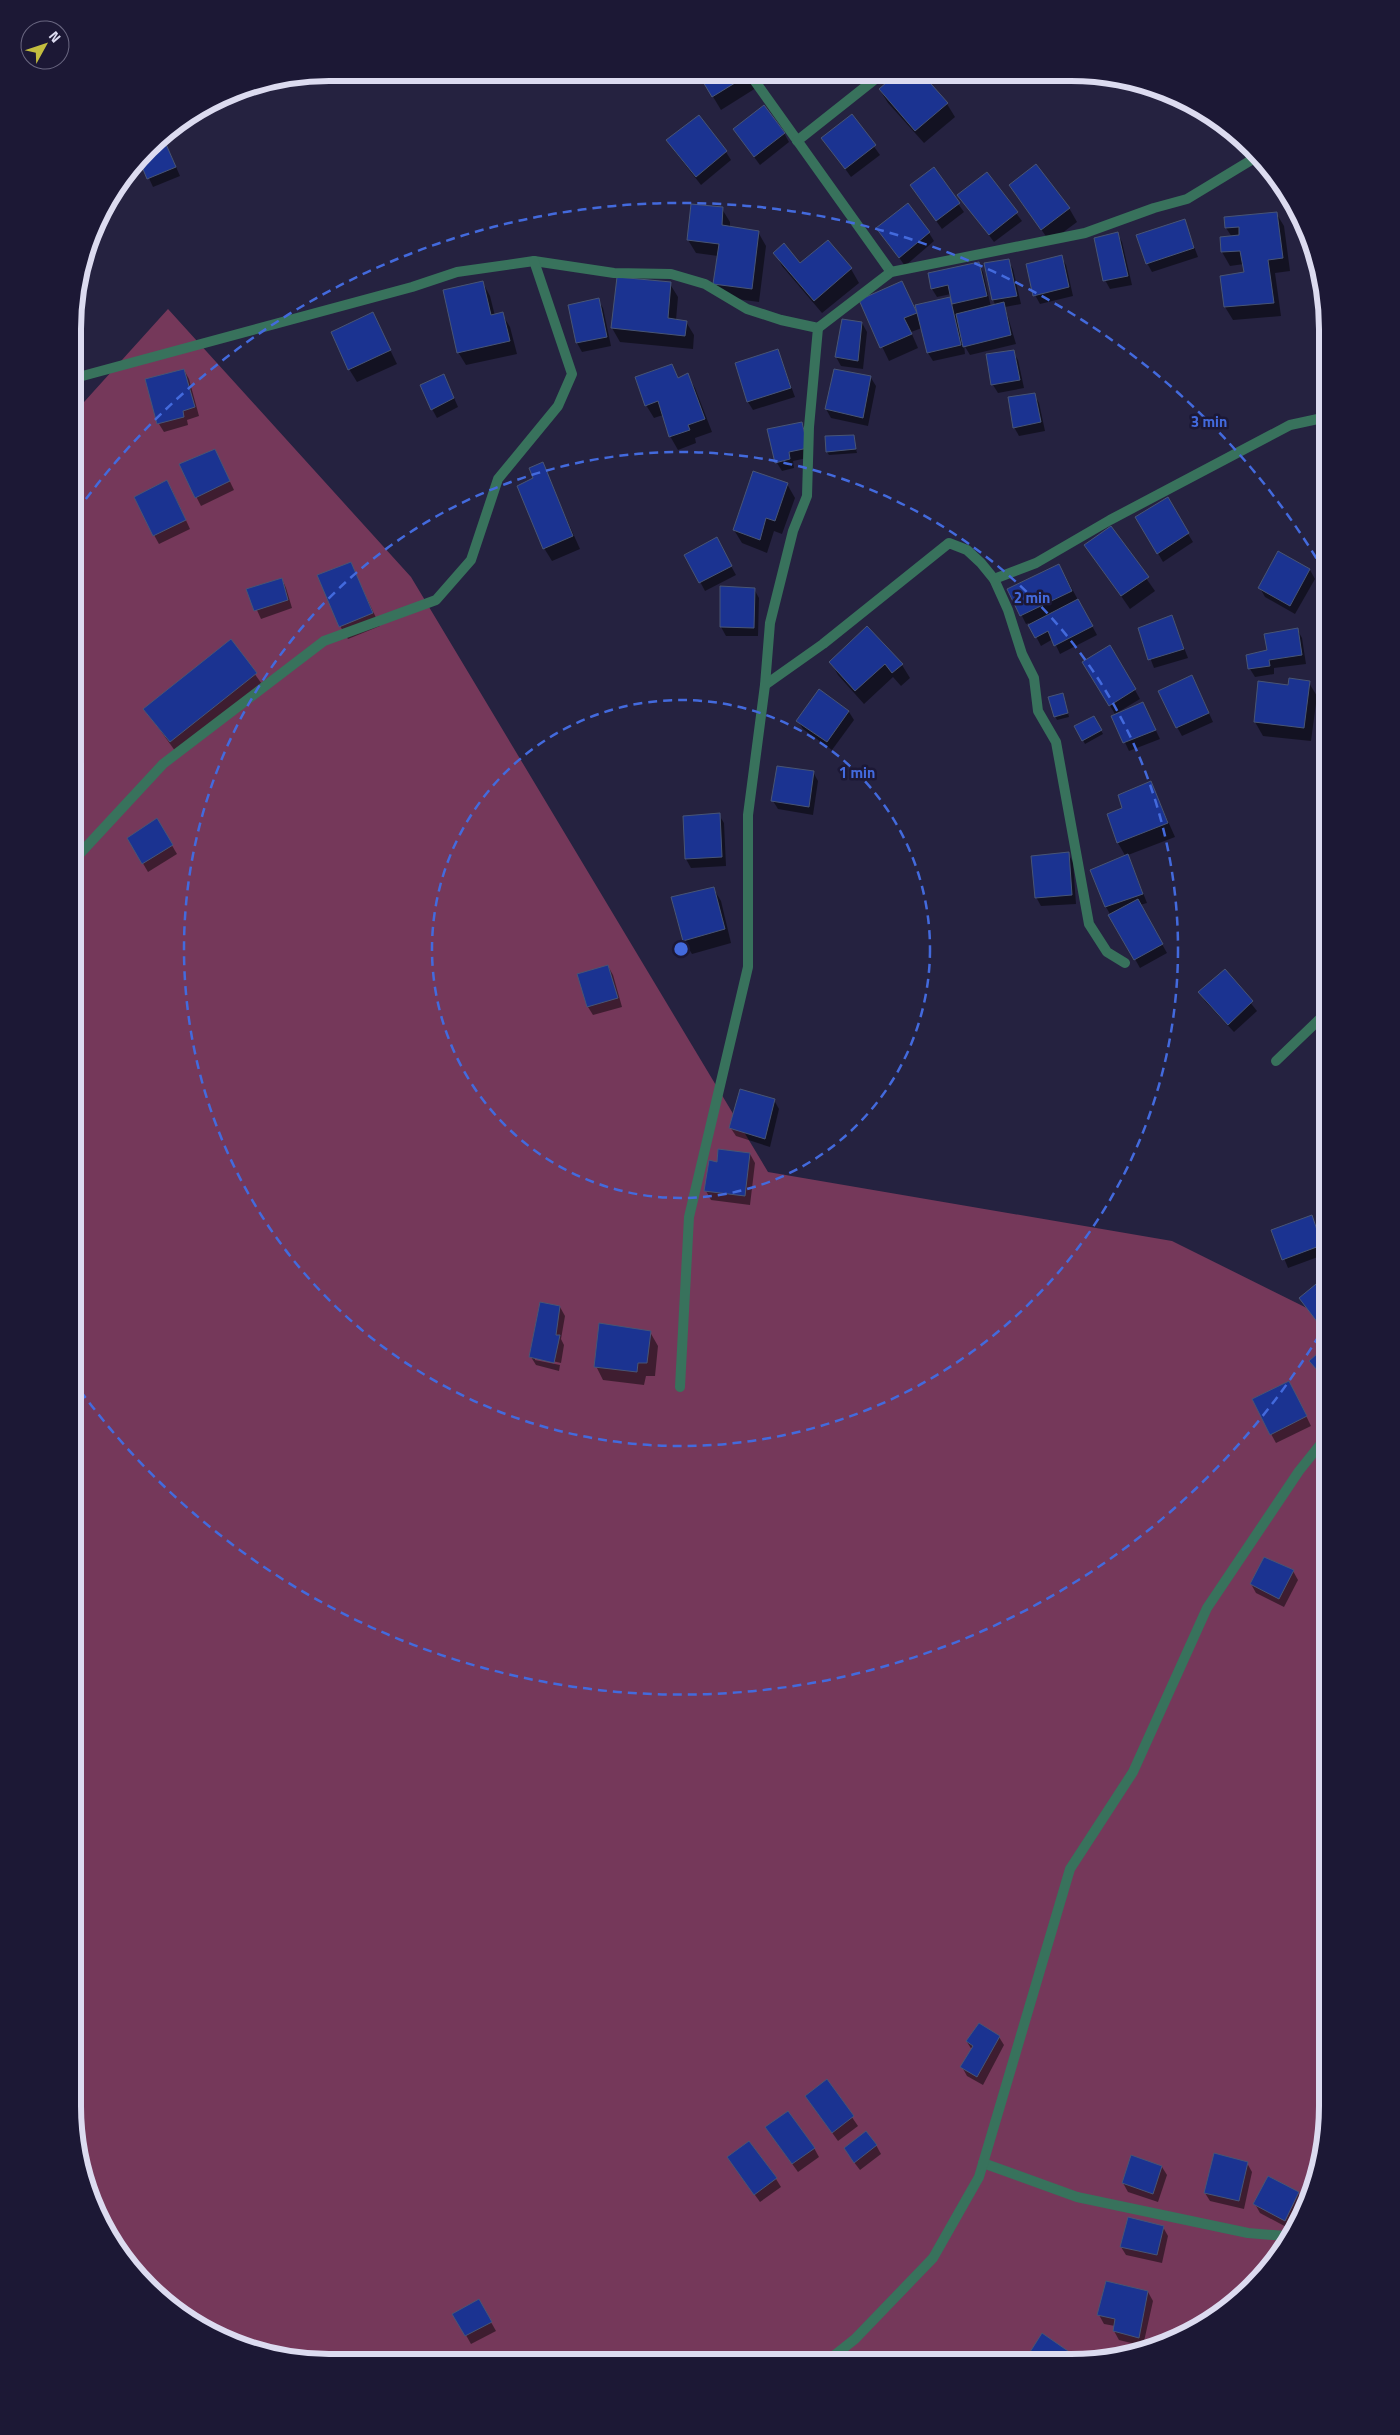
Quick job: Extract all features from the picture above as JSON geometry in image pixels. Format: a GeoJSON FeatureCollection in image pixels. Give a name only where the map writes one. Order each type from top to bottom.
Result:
{"type":"FeatureCollection","features":[{"type":"Feature","properties":{"kind":"street"},"geometry":{"type":"LineString","coordinates":[[755,81],[890,272]]}},
{"type":"Feature","properties":{"kind":"street"},"geometry":{"type":"LineString","coordinates":[[797,141],[873,81]]}},
{"type":"Feature","properties":{"kind":"street"},"geometry":{"type":"LineString","coordinates":[[680,1387],[689,1217],[748,967],[748,815],[770,623],[793,531],[807,496],[809,427],[818,328],[890,272],[1085,234],[1154,208],[1187,199],[1251,160]]}},
{"type":"Feature","properties":{"kind":"street"},"geometry":{"type":"LineString","coordinates":[[81,376],[412,287],[457,272],[534,261],[614,272],[670,274],[706,284],[747,309],[781,320],[818,328]]}},
{"type":"Feature","properties":{"kind":"street"},"geometry":{"type":"LineString","coordinates":[[81,852],[163,764],[324,640],[436,600],[471,560],[498,479],[558,406],[572,374],[534,261]]}},
{"type":"Feature","properties":{"kind":"street"},"geometry":{"type":"LineString","coordinates":[[994,579],[1036,563],[1110,520],[1290,425],[1319,419]]}},
{"type":"Feature","properties":{"kind":"street"},"geometry":{"type":"LineString","coordinates":[[764,685],[823,644],[949,542],[967,550],[994,579],[1008,610],[1022,654],[1034,678],[1038,711],[1056,742],[1089,924],[1107,952],[1125,963]]}},
{"type":"Feature","properties":{"kind":"street"},"geometry":{"type":"LineString","coordinates":[[1276,1061],[1319,1020]]}},
{"type":"Feature","properties":{"kind":"street"},"geometry":{"type":"LineString","coordinates":[[836,2354],[856,2339],[932,2258],[979,2177],[1070,1869],[1133,1772],[1207,1608],[1298,1471],[1319,1446]]}},
{"type":"Feature","properties":{"kind":"street"},"geometry":{"type":"LineString","coordinates":[[983,2163],[1077,2197],[1248,2233],[1282,2236]]}},
{"type":"Feature","properties":{"kind":"shaded area"},"geometry":{"type":"Polygon","coordinates":[[[168,309],[411,577],[768,1172],[1172,1241],[1319,1314],[1319,2106],[1317,2139],[1306,2186],[1286,2230],[1277,2244],[1246,2281],[1222,2303],[1195,2321],[1151,2341],[1104,2352],[1071,2354],[329,2354],[296,2352],[249,2341],[205,2321],[191,2312],[154,2281],[132,2257],[114,2230],[94,2186],[83,2139],[81,2106],[81,405],[168,309]]]}},
{"type":"Feature","properties":{"kind":"building"},"geometry":{"type":"Polygon","coordinates":[[[703,81],[738,81],[712,97],[703,81]]]}},
{"type":"Feature","properties":{"kind":"building"},"geometry":{"type":"Polygon","coordinates":[[[888,81],[928,81],[948,103],[915,131],[879,89],[888,81]]]}},
{"type":"Feature","properties":{"kind":"building"},"geometry":{"type":"Polygon","coordinates":[[[764,105],[785,133],[754,157],[733,129],[764,105]]]}},
{"type":"Feature","properties":{"kind":"building"},"geometry":{"type":"Polygon","coordinates":[[[852,114],[876,145],[845,169],[821,138],[852,114]]]}},
{"type":"Feature","properties":{"kind":"building"},"geometry":{"type":"Polygon","coordinates":[[[699,115],[727,151],[696,177],[666,140],[699,115]]]}},
{"type":"Feature","properties":{"kind":"building"},"geometry":{"type":"Polygon","coordinates":[[[166,143],[176,167],[147,179],[142,167],[166,143]]]}},
{"type":"Feature","properties":{"kind":"building"},"geometry":{"type":"Polygon","coordinates":[[[1036,164],[1070,208],[1041,230],[1009,185],[1036,164]]]}},
{"type":"Feature","properties":{"kind":"building"},"geometry":{"type":"Polygon","coordinates":[[[934,167],[960,203],[936,221],[910,185],[934,167]]]}},
{"type":"Feature","properties":{"kind":"building"},"geometry":{"type":"Polygon","coordinates":[[[987,172],[1018,212],[989,235],[957,195],[987,172]]]}},
{"type":"Feature","properties":{"kind":"building"},"geometry":{"type":"Polygon","coordinates":[[[908,203],[930,232],[899,258],[876,228],[908,203]]]}},
{"type":"Feature","properties":{"kind":"building"},"geometry":{"type":"Polygon","coordinates":[[[691,204],[723,207],[722,225],[759,231],[752,289],[713,284],[719,244],[687,240],[691,204]]]}},
{"type":"Feature","properties":{"kind":"building"},"geometry":{"type":"Polygon","coordinates":[[[1277,212],[1283,258],[1268,260],[1274,303],[1224,307],[1220,276],[1244,272],[1240,251],[1221,252],[1220,237],[1239,235],[1239,227],[1225,228],[1224,217],[1277,212]]]}},
{"type":"Feature","properties":{"kind":"building"},"geometry":{"type":"Polygon","coordinates":[[[1185,219],[1194,248],[1146,264],[1136,235],[1185,219]]]}},
{"type":"Feature","properties":{"kind":"building"},"geometry":{"type":"Polygon","coordinates":[[[1118,232],[1128,276],[1103,281],[1094,238],[1118,232]]]}},
{"type":"Feature","properties":{"kind":"building"},"geometry":{"type":"Polygon","coordinates":[[[828,240],[852,268],[814,301],[773,253],[784,243],[800,263],[828,240]]]}},
{"type":"Feature","properties":{"kind":"building"},"geometry":{"type":"Polygon","coordinates":[[[1062,255],[1069,287],[1033,296],[1026,264],[1062,255]]]}},
{"type":"Feature","properties":{"kind":"building"},"geometry":{"type":"Polygon","coordinates":[[[1009,259],[1017,296],[992,300],[984,263],[1009,259]]]}},
{"type":"Feature","properties":{"kind":"building"},"geometry":{"type":"Polygon","coordinates":[[[979,262],[987,296],[952,304],[948,285],[931,289],[928,273],[979,262]]]}},
{"type":"Feature","properties":{"kind":"building"},"geometry":{"type":"Polygon","coordinates":[[[617,277],[671,282],[668,318],[687,321],[685,336],[611,328],[617,277]]]}},
{"type":"Feature","properties":{"kind":"building"},"geometry":{"type":"Polygon","coordinates":[[[483,281],[491,315],[503,312],[510,341],[457,353],[443,290],[483,281]]]}},
{"type":"Feature","properties":{"kind":"building"},"geometry":{"type":"Polygon","coordinates":[[[902,281],[917,313],[904,318],[912,334],[880,348],[859,300],[902,281]]]}},
{"type":"Feature","properties":{"kind":"building"},"geometry":{"type":"Polygon","coordinates":[[[950,297],[961,345],[927,353],[915,305],[950,297]]]}},
{"type":"Feature","properties":{"kind":"building"},"geometry":{"type":"Polygon","coordinates":[[[599,298],[607,337],[576,343],[568,305],[599,298]]]}},
{"type":"Feature","properties":{"kind":"building"},"geometry":{"type":"Polygon","coordinates":[[[1004,302],[1011,335],[963,347],[956,314],[1004,302]]]}},
{"type":"Feature","properties":{"kind":"building"},"geometry":{"type":"Polygon","coordinates":[[[373,312],[391,350],[348,370],[331,332],[373,312]]]}},
{"type":"Feature","properties":{"kind":"building"},"geometry":{"type":"Polygon","coordinates":[[[842,319],[862,322],[858,361],[835,357],[842,319]]]}},
{"type":"Feature","properties":{"kind":"building"},"geometry":{"type":"Polygon","coordinates":[[[778,349],[791,388],[747,402],[735,363],[778,349]]]}},
{"type":"Feature","properties":{"kind":"building"},"geometry":{"type":"Polygon","coordinates":[[[1014,350],[1020,380],[991,385],[986,354],[1014,350]]]}},
{"type":"Feature","properties":{"kind":"building"},"geometry":{"type":"Polygon","coordinates":[[[672,364],[678,378],[688,373],[705,419],[688,425],[690,430],[669,437],[658,401],[645,406],[635,377],[672,364]]]}},
{"type":"Feature","properties":{"kind":"building"},"geometry":{"type":"Polygon","coordinates":[[[184,369],[195,407],[183,411],[184,417],[157,424],[145,379],[184,369]]]}},
{"type":"Feature","properties":{"kind":"building"},"geometry":{"type":"Polygon","coordinates":[[[834,369],[871,376],[863,418],[825,409],[834,369]]]}},
{"type":"Feature","properties":{"kind":"building"},"geometry":{"type":"Polygon","coordinates":[[[444,374],[454,398],[431,410],[420,385],[444,374]]]}},
{"type":"Feature","properties":{"kind":"building"},"geometry":{"type":"Polygon","coordinates":[[[1035,393],[1041,422],[1013,428],[1008,397],[1035,393]]]}},
{"type":"Feature","properties":{"kind":"building"},"geometry":{"type":"Polygon","coordinates":[[[802,422],[808,448],[789,452],[790,459],[775,463],[767,429],[802,422]]]}},
{"type":"Feature","properties":{"kind":"building"},"geometry":{"type":"Polygon","coordinates":[[[854,435],[856,449],[826,452],[825,436],[854,435]]]}},
{"type":"Feature","properties":{"kind":"building"},"geometry":{"type":"Polygon","coordinates":[[[215,449],[230,481],[195,498],[179,464],[215,449]]]}},
{"type":"Feature","properties":{"kind":"building"},"geometry":{"type":"Polygon","coordinates":[[[543,462],[573,536],[543,549],[517,486],[533,478],[529,468],[543,462]]]}},
{"type":"Feature","properties":{"kind":"building"},"geometry":{"type":"Polygon","coordinates":[[[753,471],[788,483],[775,521],[766,518],[760,540],[733,530],[753,471]]]}},
{"type":"Feature","properties":{"kind":"building"},"geometry":{"type":"Polygon","coordinates":[[[167,480],[186,520],[153,536],[134,497],[167,480]]]}},
{"type":"Feature","properties":{"kind":"building"},"geometry":{"type":"Polygon","coordinates":[[[1168,497],[1189,533],[1157,554],[1135,517],[1168,497]]]}},
{"type":"Feature","properties":{"kind":"building"},"geometry":{"type":"Polygon","coordinates":[[[1111,526],[1149,577],[1121,596],[1084,545],[1111,526]]]}},
{"type":"Feature","properties":{"kind":"building"},"geometry":{"type":"Polygon","coordinates":[[[717,537],[732,566],[699,583],[684,555],[717,537]]]}},
{"type":"Feature","properties":{"kind":"building"},"geometry":{"type":"Polygon","coordinates":[[[1278,551],[1310,569],[1290,606],[1258,588],[1278,551]]]}},
{"type":"Feature","properties":{"kind":"building"},"geometry":{"type":"Polygon","coordinates":[[[351,562],[373,613],[339,627],[317,575],[351,562]]]}},
{"type":"Feature","properties":{"kind":"building"},"geometry":{"type":"Polygon","coordinates":[[[1059,564],[1072,591],[1020,616],[1007,589],[1059,564]]]}},
{"type":"Feature","properties":{"kind":"building"},"geometry":{"type":"Polygon","coordinates":[[[282,578],[288,600],[254,611],[246,589],[282,578]]]}},
{"type":"Feature","properties":{"kind":"building"},"geometry":{"type":"Polygon","coordinates":[[[720,586],[755,588],[754,628],[720,627],[720,586]]]}},
{"type":"Feature","properties":{"kind":"building"},"geometry":{"type":"Polygon","coordinates":[[[1078,599],[1093,626],[1054,646],[1048,631],[1035,638],[1028,625],[1078,599]]]}},
{"type":"Feature","properties":{"kind":"building"},"geometry":{"type":"Polygon","coordinates":[[[1172,615],[1184,649],[1148,660],[1138,628],[1172,615]]]}},
{"type":"Feature","properties":{"kind":"building"},"geometry":{"type":"Polygon","coordinates":[[[867,626],[903,664],[892,673],[885,664],[855,691],[829,662],[867,626]]]}},
{"type":"Feature","properties":{"kind":"building"},"geometry":{"type":"Polygon","coordinates":[[[1298,628],[1302,655],[1269,660],[1270,666],[1248,669],[1246,655],[1267,650],[1264,634],[1298,628]]]}},
{"type":"Feature","properties":{"kind":"building"},"geometry":{"type":"Polygon","coordinates":[[[231,639],[257,673],[170,742],[143,709],[231,639]]]}},
{"type":"Feature","properties":{"kind":"building"},"geometry":{"type":"Polygon","coordinates":[[[1110,645],[1136,689],[1109,706],[1082,662],[1110,645]]]}},
{"type":"Feature","properties":{"kind":"building"},"geometry":{"type":"Polygon","coordinates":[[[1192,675],[1209,713],[1176,728],[1158,691],[1192,675]]]}},
{"type":"Feature","properties":{"kind":"building"},"geometry":{"type":"Polygon","coordinates":[[[1289,678],[1310,681],[1304,728],[1254,722],[1258,681],[1288,685],[1289,678]]]}},
{"type":"Feature","properties":{"kind":"building"},"geometry":{"type":"Polygon","coordinates":[[[819,689],[849,711],[827,742],[796,721],[819,689]]]}},
{"type":"Feature","properties":{"kind":"building"},"geometry":{"type":"Polygon","coordinates":[[[1063,693],[1068,713],[1054,717],[1048,697],[1063,693]]]}},
{"type":"Feature","properties":{"kind":"building"},"geometry":{"type":"Polygon","coordinates":[[[1143,702],[1156,730],[1123,743],[1111,716],[1143,702]]]}},
{"type":"Feature","properties":{"kind":"building"},"geometry":{"type":"Polygon","coordinates":[[[1094,716],[1102,730],[1082,741],[1074,726],[1094,716]]]}},
{"type":"Feature","properties":{"kind":"building"},"geometry":{"type":"Polygon","coordinates":[[[777,766],[814,771],[809,807],[771,801],[777,766]]]}},
{"type":"Feature","properties":{"kind":"building"},"geometry":{"type":"Polygon","coordinates":[[[1151,781],[1168,823],[1117,843],[1107,814],[1122,808],[1118,795],[1151,781]]]}},
{"type":"Feature","properties":{"kind":"building"},"geometry":{"type":"Polygon","coordinates":[[[720,813],[722,857],[685,859],[683,816],[720,813]]]}},
{"type":"Feature","properties":{"kind":"building"},"geometry":{"type":"Polygon","coordinates":[[[157,818],[173,845],[142,864],[127,838],[157,818]]]}},
{"type":"Feature","properties":{"kind":"building"},"geometry":{"type":"Polygon","coordinates":[[[1069,852],[1072,895],[1035,898],[1031,856],[1069,852]]]}},
{"type":"Feature","properties":{"kind":"building"},"geometry":{"type":"Polygon","coordinates":[[[1128,854],[1143,894],[1105,907],[1090,870],[1128,854]]]}},
{"type":"Feature","properties":{"kind":"building"},"geometry":{"type":"Polygon","coordinates":[[[714,887],[725,929],[683,941],[671,897],[714,887]]]}},
{"type":"Feature","properties":{"kind":"building"},"geometry":{"type":"Polygon","coordinates":[[[1138,899],[1163,944],[1134,960],[1108,915],[1138,899]]]}},
{"type":"Feature","properties":{"kind":"building"},"geometry":{"type":"Polygon","coordinates":[[[608,965],[618,998],[587,1007],[577,974],[608,965]]]}},
{"type":"Feature","properties":{"kind":"building"},"geometry":{"type":"Polygon","coordinates":[[[1225,969],[1253,1001],[1228,1025],[1198,992],[1225,969]]]}},
{"type":"Feature","properties":{"kind":"building"},"geometry":{"type":"Polygon","coordinates":[[[740,1089],[775,1099],[765,1139],[729,1128],[740,1089]]]}},
{"type":"Feature","properties":{"kind":"building"},"geometry":{"type":"Polygon","coordinates":[[[718,1149],[750,1153],[745,1196],[704,1191],[709,1160],[717,1162],[718,1149]]]}},
{"type":"Feature","properties":{"kind":"building"},"geometry":{"type":"Polygon","coordinates":[[[1312,1215],[1319,1236],[1319,1246],[1282,1260],[1271,1230],[1312,1215]]]}},
{"type":"Feature","properties":{"kind":"building"},"geometry":{"type":"Polygon","coordinates":[[[1319,1282],[1319,1322],[1318,1323],[1299,1298],[1319,1282]]]}},
{"type":"Feature","properties":{"kind":"building"},"geometry":{"type":"Polygon","coordinates":[[[540,1302],[560,1306],[556,1335],[560,1335],[554,1363],[529,1357],[540,1302]]]}},
{"type":"Feature","properties":{"kind":"building"},"geometry":{"type":"Polygon","coordinates":[[[599,1323],[651,1331],[647,1363],[638,1363],[637,1372],[594,1367],[599,1323]]]}},
{"type":"Feature","properties":{"kind":"building"},"geometry":{"type":"Polygon","coordinates":[[[1319,1352],[1319,1372],[1309,1361],[1319,1352]]]}},
{"type":"Feature","properties":{"kind":"building"},"geometry":{"type":"Polygon","coordinates":[[[1289,1381],[1307,1416],[1270,1435],[1252,1399],[1289,1381]]]}},
{"type":"Feature","properties":{"kind":"building"},"geometry":{"type":"Polygon","coordinates":[[[1264,1557],[1294,1570],[1279,1599],[1250,1584],[1264,1557]]]}},
{"type":"Feature","properties":{"kind":"building"},"geometry":{"type":"Polygon","coordinates":[[[979,2023],[1000,2036],[977,2077],[960,2067],[973,2046],[966,2041],[979,2023]]]}},
{"type":"Feature","properties":{"kind":"building"},"geometry":{"type":"Polygon","coordinates":[[[827,2079],[854,2116],[832,2133],[805,2096],[827,2079]]]}},
{"type":"Feature","properties":{"kind":"building"},"geometry":{"type":"Polygon","coordinates":[[[788,2111],[815,2148],[792,2164],[765,2127],[788,2111]]]}},
{"type":"Feature","properties":{"kind":"building"},"geometry":{"type":"Polygon","coordinates":[[[866,2131],[877,2145],[854,2163],[844,2148],[866,2131]]]}},
{"type":"Feature","properties":{"kind":"building"},"geometry":{"type":"Polygon","coordinates":[[[749,2141],[777,2178],[754,2195],[727,2157],[749,2141]]]}},
{"type":"Feature","properties":{"kind":"building"},"geometry":{"type":"Polygon","coordinates":[[[1214,2153],[1248,2162],[1239,2201],[1204,2193],[1214,2153]]]}},
{"type":"Feature","properties":{"kind":"building"},"geometry":{"type":"Polygon","coordinates":[[[1131,2155],[1162,2166],[1153,2194],[1122,2183],[1131,2155]]]}},
{"type":"Feature","properties":{"kind":"building"},"geometry":{"type":"Polygon","coordinates":[[[1268,2176],[1299,2192],[1285,2221],[1253,2204],[1268,2176]]]}},
{"type":"Feature","properties":{"kind":"building"},"geometry":{"type":"Polygon","coordinates":[[[1128,2217],[1164,2226],[1157,2255],[1120,2247],[1128,2217]]]}},
{"type":"Feature","properties":{"kind":"building"},"geometry":{"type":"Polygon","coordinates":[[[1106,2281],[1148,2291],[1139,2338],[1113,2331],[1115,2319],[1097,2315],[1106,2281]]]}},
{"type":"Feature","properties":{"kind":"building"},"geometry":{"type":"Polygon","coordinates":[[[479,2299],[492,2322],[465,2336],[452,2314],[479,2299]]]}},
{"type":"Feature","properties":{"kind":"building"},"geometry":{"type":"Polygon","coordinates":[[[1042,2333],[1068,2351],[1066,2354],[1033,2354],[1030,2352],[1042,2333]]]}}]}
